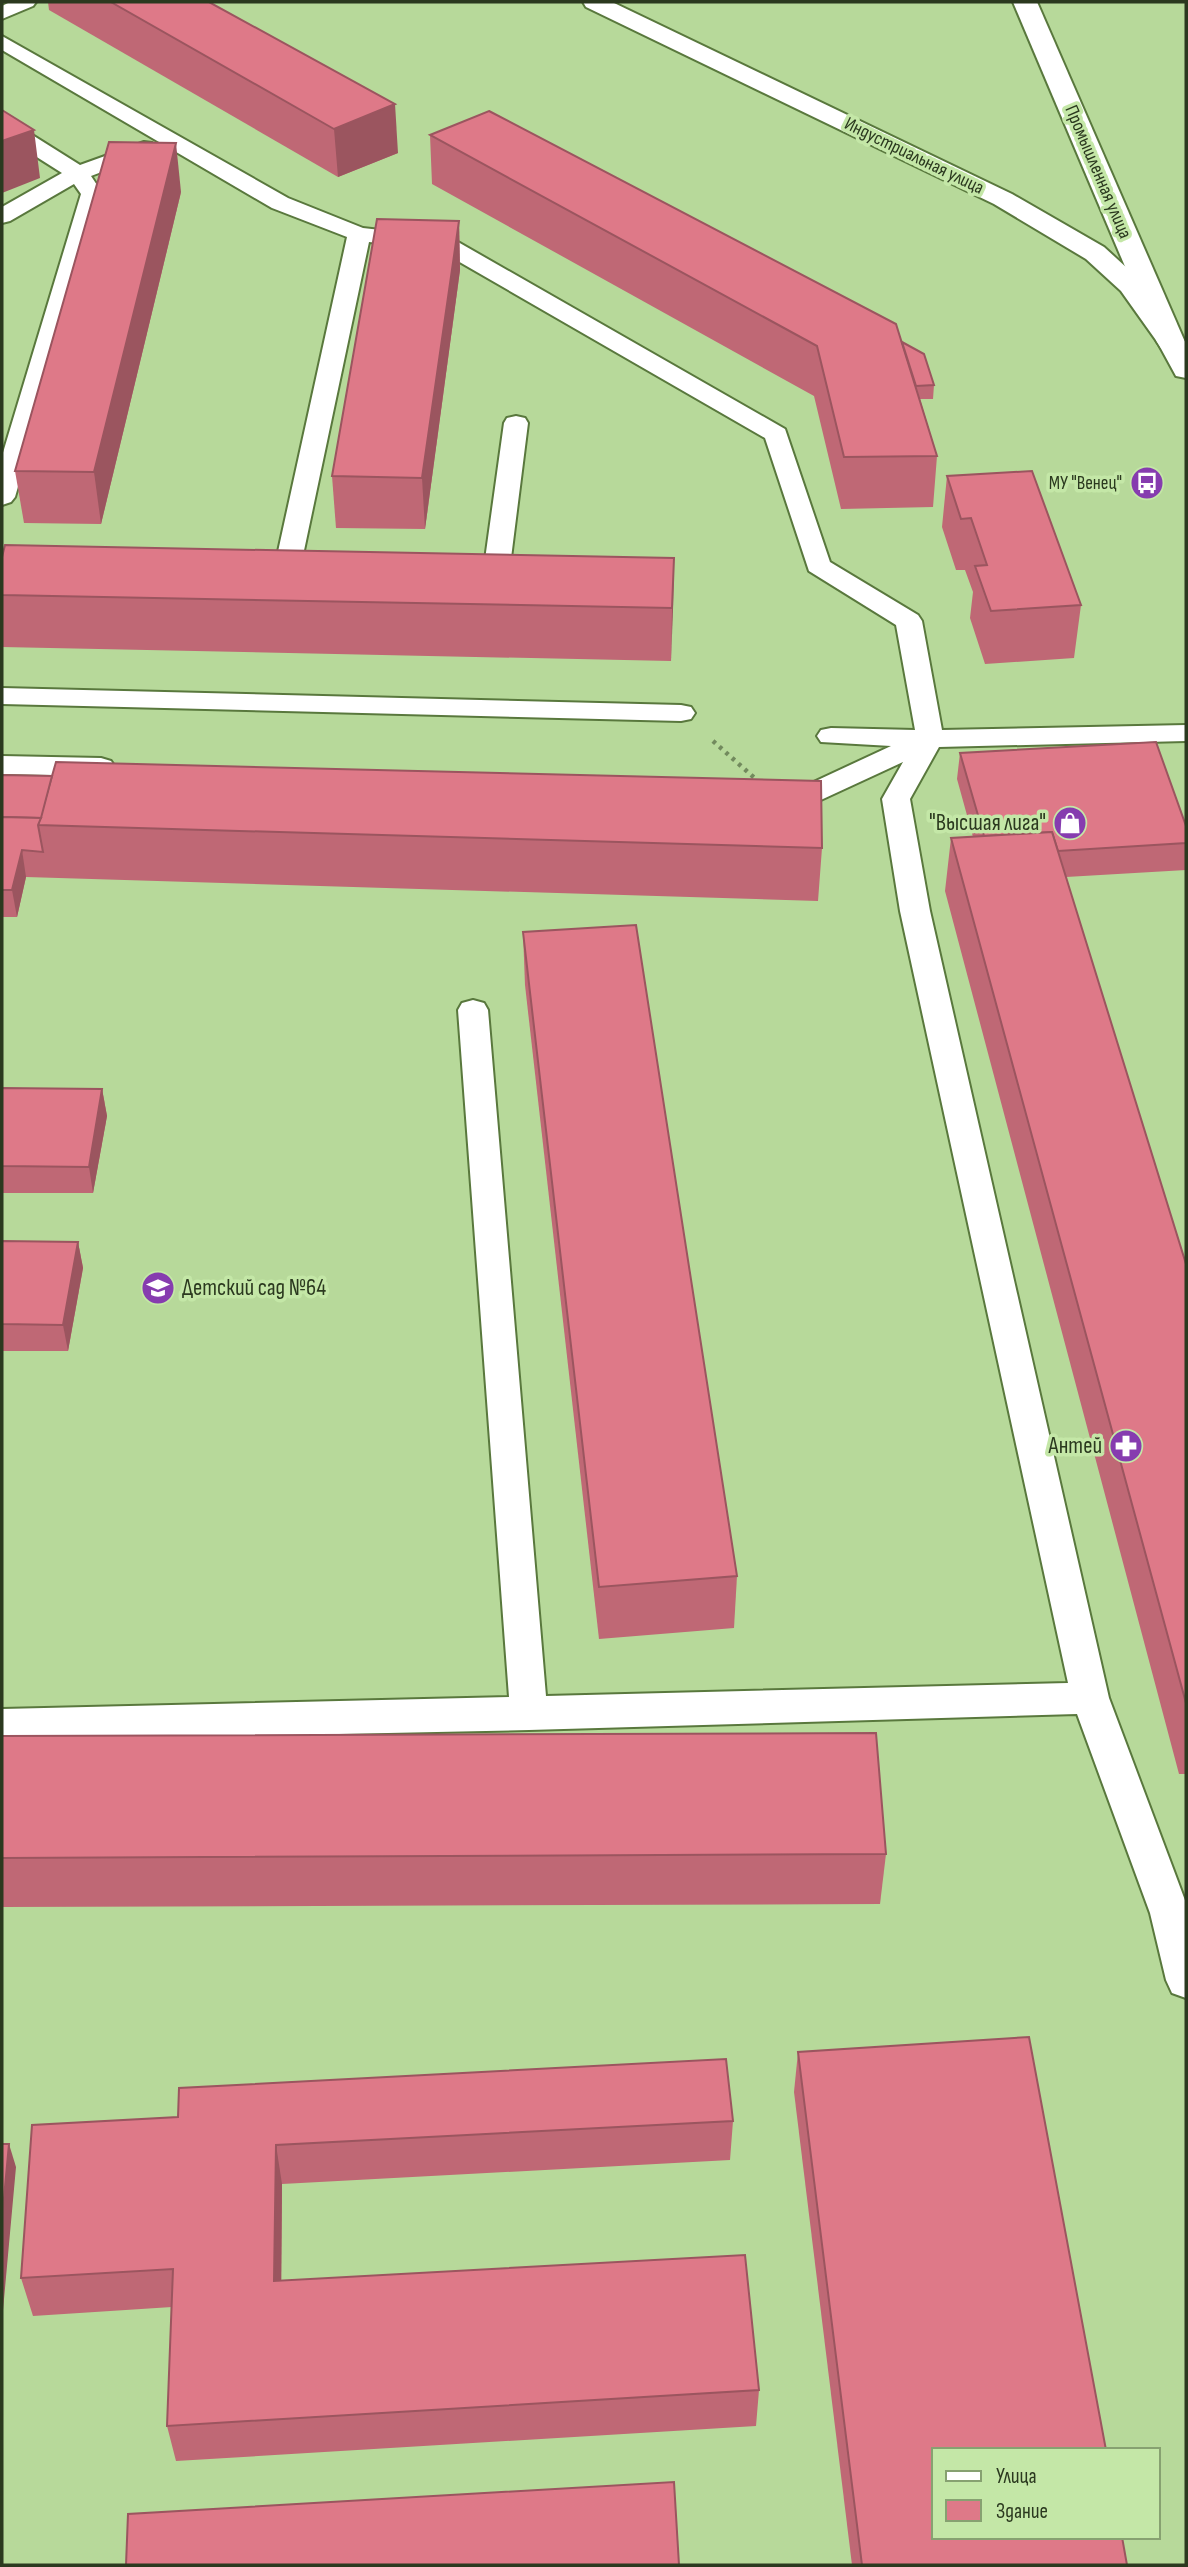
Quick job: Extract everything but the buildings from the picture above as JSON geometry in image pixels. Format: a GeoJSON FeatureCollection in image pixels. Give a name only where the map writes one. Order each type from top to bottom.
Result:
{"type":"FeatureCollection","features":[{"type":"Feature","properties":{"kind":"main road","name":"Индустриальная улица"},"geometry":{"type":"LineString","coordinates":[[594,2],[1003,199],[1047,223],[1095,253],[1130,285],[1171,342],[1186,370]]}},
{"type":"Feature","properties":{"kind":"main road","name":"Промышленная улица"},"geometry":{"type":"LineString","coordinates":[[1025,2],[1171,342]]}},
{"type":"Feature","properties":{"kind":"lane"},"geometry":{"type":"LineString","coordinates":[[2,13],[26,2]]}},
{"type":"Feature","properties":{"kind":"lane"},"geometry":{"type":"LineString","coordinates":[[2,42],[280,203],[359,233],[443,243],[776,434],[818,566],[909,621],[930,739],[896,799],[915,911],[1090,1698],[1170,1913],[1186,1980]]}},
{"type":"Feature","properties":{"kind":"lane"},"geometry":{"type":"LineString","coordinates":[[2,126],[78,173],[92,194],[2,496]]}},
{"type":"Feature","properties":{"kind":"lane"},"geometry":{"type":"LineString","coordinates":[[2,216],[78,173],[169,139]]}},
{"type":"Feature","properties":{"kind":"lane"},"geometry":{"type":"LineString","coordinates":[[285,579],[359,233]]}},
{"type":"Feature","properties":{"kind":"lane"},"geometry":{"type":"LineString","coordinates":[[453,581],[495,582],[516,424]]}},
{"type":"Feature","properties":{"kind":"lane"},"geometry":{"type":"LineString","coordinates":[[258,578],[313,579]]}},
{"type":"Feature","properties":{"kind":"lane"},"geometry":{"type":"LineString","coordinates":[[2,696],[681,713]]}},
{"type":"Feature","properties":{"kind":"lane"},"geometry":{"type":"LineString","coordinates":[[831,736],[930,739],[1186,733]]}},
{"type":"Feature","properties":{"kind":"lane"},"geometry":{"type":"LineString","coordinates":[[800,799],[930,739]]}},
{"type":"Feature","properties":{"kind":"lane"},"geometry":{"type":"LineString","coordinates":[[2,765],[130,769]]}},
{"type":"Feature","properties":{"kind":"lane"},"geometry":{"type":"LineString","coordinates":[[473,1010],[529,1714]]}},
{"type":"Feature","properties":{"kind":"lane"},"geometry":{"type":"LineString","coordinates":[[2,1725],[1090,1698]]}},
{"type":"Feature","properties":{"kind":"path"},"geometry":{"type":"LineString","coordinates":[[681,713],[767,790]]}},
{"type":"Feature","properties":{"kind":"place","name":"МУ \"Венец\""},"geometry":{"type":"Point","coordinates":[1147,483]}},
{"type":"Feature","properties":{"kind":"place","name":"\"Высшая лига\""},"geometry":{"type":"Point","coordinates":[1070,823]}},
{"type":"Feature","properties":{"kind":"place","name":"Детский сад №64"},"geometry":{"type":"Point","coordinates":[158,1288]}},
{"type":"Feature","properties":{"kind":"place","name":"Антей"},"geometry":{"type":"Point","coordinates":[1126,1446]}}]}
